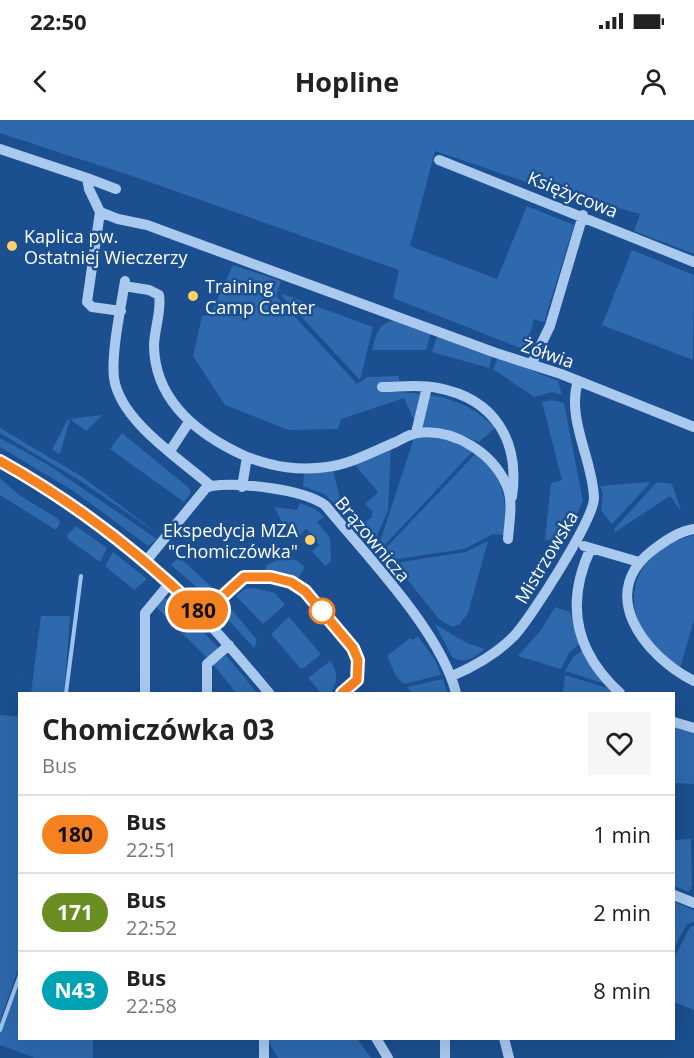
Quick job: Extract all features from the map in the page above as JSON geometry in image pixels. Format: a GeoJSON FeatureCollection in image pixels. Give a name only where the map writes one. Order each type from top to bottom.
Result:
{"type":"FeatureCollection","features":[{"type":"Feature","properties":{"kind":"street"},"geometry":{"type":"LineString","coordinates":[[0,149],[116,189]]}},
{"type":"Feature","properties":{"kind":"street","name":"Księżycowa"},"geometry":{"type":"LineString","coordinates":[[439,160],[583,215],[694,261]]}},
{"type":"Feature","properties":{"kind":"street"},"geometry":{"type":"LineString","coordinates":[[87,178],[89,189],[100,212],[87,302],[92,307],[121,311]]}},
{"type":"Feature","properties":{"kind":"street","name":"Żółwia"},"geometry":{"type":"LineString","coordinates":[[100,212],[118,219],[147,225],[532,363],[694,427]]}},
{"type":"Feature","properties":{"kind":"street"},"geometry":{"type":"LineString","coordinates":[[532,363],[550,326],[583,215]]}},
{"type":"Feature","properties":{"kind":"street"},"geometry":{"type":"LineString","coordinates":[[146,561],[211,486],[133,418],[117,387],[114,367],[124,283],[159,295],[154,347],[166,395],[189,422],[215,443],[247,457],[285,469],[328,467],[358,458],[416,433],[453,437],[477,449],[490,460],[508,488],[511,503]]}},
{"type":"Feature","properties":{"kind":"street","name":"Mistrzowska"},"geometry":{"type":"LineString","coordinates":[[452,676],[481,663],[525,624],[591,515],[594,501],[574,401],[578,381]]}},
{"type":"Feature","properties":{"kind":"street"},"geometry":{"type":"LineString","coordinates":[[382,387],[427,387],[459,394],[475,401],[501,429],[511,448],[513,462],[508,539]]}},
{"type":"Feature","properties":{"kind":"street"},"geometry":{"type":"LineString","coordinates":[[416,433],[427,387]]}},
{"type":"Feature","properties":{"kind":"street"},"geometry":{"type":"LineString","coordinates":[[170,451],[189,422]]}},
{"type":"Feature","properties":{"kind":"street"},"geometry":{"type":"LineString","coordinates":[[243,487],[247,457]]}},
{"type":"Feature","properties":{"kind":"street"},"geometry":{"type":"LineString","coordinates":[[0,461],[77,509],[146,561],[229,645],[268,692]]}},
{"type":"Feature","properties":{"kind":"street","name":"Brązownicza"},"geometry":{"type":"LineString","coordinates":[[211,486],[243,487],[301,494],[325,505],[435,643],[452,676],[456,692]]}},
{"type":"Feature","properties":{"kind":"street"},"geometry":{"type":"LineString","coordinates":[[694,529],[665,541],[639,562],[630,585],[628,602],[633,624],[657,655],[694,681]]}},
{"type":"Feature","properties":{"kind":"street"},"geometry":{"type":"LineString","coordinates":[[574,543],[639,562]]}},
{"type":"Feature","properties":{"kind":"street"},"geometry":{"type":"LineString","coordinates":[[591,548],[576,588],[575,609],[585,645],[602,673],[619,692]]}},
{"type":"Feature","properties":{"kind":"street"},"geometry":{"type":"LineString","coordinates":[[145,692],[145,613],[170,583]]}},
{"type":"Feature","properties":{"kind":"street"},"geometry":{"type":"LineString","coordinates":[[207,692],[207,664],[229,645]]}},
{"type":"Feature","properties":{"kind":"street"},"geometry":{"type":"LineString","coordinates":[[675,722],[694,728]]}},
{"type":"Feature","properties":{"kind":"street"},"geometry":{"type":"LineString","coordinates":[[675,895],[694,903]]}},
{"type":"Feature","properties":{"kind":"street"},"geometry":{"type":"LineString","coordinates":[[263,1040],[264,1058]]}},
{"type":"Feature","properties":{"kind":"street"},"geometry":{"type":"LineString","coordinates":[[377,1040],[388,1057]]}},
{"type":"Feature","properties":{"kind":"street"},"geometry":{"type":"LineString","coordinates":[[388,1040],[388,1057]]}},
{"type":"Feature","properties":{"kind":"street"},"geometry":{"type":"LineString","coordinates":[[445,1040],[445,1058]]}},
{"type":"Feature","properties":{"kind":"street"},"geometry":{"type":"LineString","coordinates":[[504,1040],[509,1058]]}},
{"type":"Feature","properties":{"kind":"shaded area"},"geometry":{"type":"Polygon","coordinates":[[[0,120],[694,120],[694,254],[634,231],[640,214],[535,185],[435,151],[410,246],[497,279],[527,206],[574,225],[544,322],[534,319],[525,350],[393,298],[399,270],[138,178],[0,133],[0,120]]]}},
{"type":"Feature","properties":{"kind":"shaded area"},"geometry":{"type":"Polygon","coordinates":[[[632,250],[694,275],[693,360],[602,325],[632,250]]]}},
{"type":"Feature","properties":{"kind":"shaded area"},"geometry":{"type":"Polygon","coordinates":[[[233,265],[281,281],[276,296],[357,384],[368,377],[399,376],[398,392],[425,394],[462,404],[485,418],[495,428],[479,442],[457,433],[418,429],[404,398],[341,419],[338,429],[288,430],[225,405],[193,356],[202,316],[210,315],[233,265]]]}},
{"type":"Feature","properties":{"kind":"shaded area"},"geometry":{"type":"Polygon","coordinates":[[[283,294],[373,327],[360,380],[282,296],[283,294]]]}},
{"type":"Feature","properties":{"kind":"shaded area"},"geometry":{"type":"Polygon","coordinates":[[[400,320],[431,332],[426,350],[372,350],[380,328],[387,322],[400,320]]]}},
{"type":"Feature","properties":{"kind":"shaded area"},"geometry":{"type":"Polygon","coordinates":[[[438,333],[492,355],[489,368],[432,352],[438,333]]]}},
{"type":"Feature","properties":{"kind":"shaded area"},"geometry":{"type":"Polygon","coordinates":[[[498,357],[558,381],[562,395],[552,392],[534,397],[493,369],[498,357]]]}},
{"type":"Feature","properties":{"kind":"shaded area"},"geometry":{"type":"Polygon","coordinates":[[[552,400],[564,403],[583,501],[565,540],[545,540],[551,483],[562,480],[542,402],[552,400]]]}},
{"type":"Feature","properties":{"kind":"shaded area"},"geometry":{"type":"Polygon","coordinates":[[[102,415],[86,431],[70,419],[102,415]]]}},
{"type":"Feature","properties":{"kind":"shaded area"},"geometry":{"type":"Polygon","coordinates":[[[70,419],[60,454],[52,450],[70,419]]]}},
{"type":"Feature","properties":{"kind":"shaded area"},"geometry":{"type":"Polygon","coordinates":[[[0,428],[81,476],[160,535],[79,480],[0,433],[0,428]]]}},
{"type":"Feature","properties":{"kind":"shaded area"},"geometry":{"type":"Polygon","coordinates":[[[122,433],[189,488],[191,492],[184,502],[110,449],[122,433]]]}},
{"type":"Feature","properties":{"kind":"shaded area"},"geometry":{"type":"Polygon","coordinates":[[[435,436],[474,450],[382,548],[379,545],[414,438],[435,436]]]}},
{"type":"Feature","properties":{"kind":"shaded area"},"geometry":{"type":"Polygon","coordinates":[[[0,438],[47,464],[157,539],[148,546],[75,492],[0,447],[0,438]]]}},
{"type":"Feature","properties":{"kind":"shaded area"},"geometry":{"type":"Polygon","coordinates":[[[391,447],[388,511],[375,540],[362,524],[372,517],[372,511],[365,504],[378,492],[356,466],[356,462],[391,447]]]}},
{"type":"Feature","properties":{"kind":"shaded area"},"geometry":{"type":"Polygon","coordinates":[[[477,452],[493,471],[502,490],[505,535],[493,534],[464,549],[391,560],[384,550],[477,452]]]}},
{"type":"Feature","properties":{"kind":"shaded area"},"geometry":{"type":"Polygon","coordinates":[[[333,470],[341,502],[336,505],[324,494],[303,486],[304,472],[333,470]]]}},
{"type":"Feature","properties":{"kind":"shaded area"},"geometry":{"type":"Polygon","coordinates":[[[0,478],[19,495],[57,518],[60,522],[56,530],[0,495],[0,478]]]}},
{"type":"Feature","properties":{"kind":"shaded area"},"geometry":{"type":"Polygon","coordinates":[[[649,482],[612,524],[601,510],[603,494],[600,486],[649,482]]]}},
{"type":"Feature","properties":{"kind":"shaded area"},"geometry":{"type":"Polygon","coordinates":[[[657,482],[672,484],[681,511],[670,496],[615,532],[614,529],[657,482]]]}},
{"type":"Feature","properties":{"kind":"shaded area"},"geometry":{"type":"Polygon","coordinates":[[[300,503],[315,509],[324,517],[317,522],[330,538],[331,561],[325,566],[312,551],[319,545],[306,528],[300,536],[296,531],[290,536],[274,507],[297,510],[300,503]]]}},
{"type":"Feature","properties":{"kind":"shaded area"},"geometry":{"type":"Polygon","coordinates":[[[76,526],[107,548],[100,562],[68,539],[67,535],[76,526]]]}},
{"type":"Feature","properties":{"kind":"shaded area"},"geometry":{"type":"Polygon","coordinates":[[[694,535],[694,620],[680,668],[659,652],[645,634],[636,615],[634,595],[639,576],[650,559],[668,545],[694,535]]]}},
{"type":"Feature","properties":{"kind":"shaded area"},"geometry":{"type":"Polygon","coordinates":[[[488,541],[468,613],[460,624],[452,627],[439,619],[399,569],[401,562],[466,552],[488,541]]]}},
{"type":"Feature","properties":{"kind":"shaded area"},"geometry":{"type":"Polygon","coordinates":[[[113,552],[147,579],[134,590],[105,566],[113,552]]]}},
{"type":"Feature","properties":{"kind":"shaded area"},"geometry":{"type":"Polygon","coordinates":[[[179,557],[215,590],[199,589],[171,565],[179,557]]]}},
{"type":"Feature","properties":{"kind":"shaded area"},"geometry":{"type":"Polygon","coordinates":[[[282,558],[296,560],[305,567],[298,579],[265,570],[267,565],[282,558]]]}},
{"type":"Feature","properties":{"kind":"shaded area"},"geometry":{"type":"Polygon","coordinates":[[[254,588],[275,593],[285,605],[263,624],[236,596],[245,589],[254,588]]]}},
{"type":"Feature","properties":{"kind":"shaded area"},"geometry":{"type":"Polygon","coordinates":[[[164,598],[172,600],[217,646],[217,652],[208,659],[156,607],[164,598]]]}},
{"type":"Feature","properties":{"kind":"shaded area"},"geometry":{"type":"Polygon","coordinates":[[[228,605],[257,640],[254,648],[224,615],[228,605]]]}},
{"type":"Feature","properties":{"kind":"shaded area"},"geometry":{"type":"Polygon","coordinates":[[[555,607],[570,612],[579,644],[569,653],[561,669],[518,656],[541,630],[555,607]]]}},
{"type":"Feature","properties":{"kind":"shaded area"},"geometry":{"type":"Polygon","coordinates":[[[41,616],[70,616],[64,692],[31,692],[41,616]]]}},
{"type":"Feature","properties":{"kind":"shaded area"},"geometry":{"type":"Polygon","coordinates":[[[289,617],[321,654],[304,668],[300,668],[271,634],[289,617]]]}},
{"type":"Feature","properties":{"kind":"shaded area"},"geometry":{"type":"Polygon","coordinates":[[[435,624],[465,642],[485,649],[465,660],[452,657],[435,624]]]}},
{"type":"Feature","properties":{"kind":"shaded area"},"geometry":{"type":"Polygon","coordinates":[[[418,636],[435,660],[441,675],[404,684],[396,676],[387,656],[410,638],[413,640],[418,636]]]}},
{"type":"Feature","properties":{"kind":"shaded area"},"geometry":{"type":"Polygon","coordinates":[[[583,650],[605,684],[565,671],[573,657],[583,650]]]}},
{"type":"Feature","properties":{"kind":"shaded area"},"geometry":{"type":"Polygon","coordinates":[[[226,655],[256,692],[235,692],[213,664],[226,655]]]}},
{"type":"Feature","properties":{"kind":"shaded area"},"geometry":{"type":"Polygon","coordinates":[[[330,661],[336,673],[332,692],[320,692],[308,678],[330,661]]]}},
{"type":"Feature","properties":{"kind":"shaded area"},"geometry":{"type":"Polygon","coordinates":[[[565,675],[610,689],[613,692],[563,692],[565,675]]]}},
{"type":"Feature","properties":{"kind":"shaded area"},"geometry":{"type":"Polygon","coordinates":[[[443,679],[447,692],[411,692],[407,687],[443,679]]]}},
{"type":"Feature","properties":{"kind":"shaded area"},"geometry":{"type":"Polygon","coordinates":[[[0,715],[18,717],[18,970],[0,1021],[0,715]]]}},
{"type":"Feature","properties":{"kind":"shaded area"},"geometry":{"type":"Polygon","coordinates":[[[675,725],[694,731],[694,784],[675,783],[675,725]]]}},
{"type":"Feature","properties":{"kind":"shaded area"},"geometry":{"type":"Polygon","coordinates":[[[691,839],[692,886],[689,892],[675,886],[675,840],[691,839]]]}},
{"type":"Feature","properties":{"kind":"shaded area"},"geometry":{"type":"Polygon","coordinates":[[[675,902],[694,910],[694,922],[687,924],[675,946],[675,902]]]}},
{"type":"Feature","properties":{"kind":"shaded area"},"geometry":{"type":"Polygon","coordinates":[[[694,926],[694,1010],[675,1002],[675,956],[690,927],[694,926]]]}},
{"type":"Feature","properties":{"kind":"shaded area"},"geometry":{"type":"Polygon","coordinates":[[[18,988],[18,1040],[93,1040],[93,1058],[35,1058],[0,1045],[0,1029],[18,988]]]}},
{"type":"Feature","properties":{"kind":"shaded area"},"geometry":{"type":"Polygon","coordinates":[[[267,1040],[358,1040],[371,1058],[278,1058],[267,1040]]]}},
{"type":"Feature","properties":{"kind":"waterway"},"geometry":{"type":"LineString","coordinates":[[66,692],[81,576]]}},
{"type":"Feature","properties":{"kind":"waterway"},"geometry":{"type":"LineString","coordinates":[[0,1030],[18,980]]}},
{"type":"Feature","properties":{"kind":"bus line","name":"180"},"geometry":{"type":"LineString","coordinates":[[0,461],[50,490],[117,537],[199,611],[223,596],[244,577],[271,577],[299,586],[356,654],[357,680],[343,692]]}},
{"type":"Feature","properties":{"kind":"place","name":"Kaplica pw. Ostatniej Wieczerzy"},"geometry":{"type":"Point","coordinates":[12,246]}},
{"type":"Feature","properties":{"kind":"place","name":"Training Camp Center"},"geometry":{"type":"Point","coordinates":[193,296]}},
{"type":"Feature","properties":{"kind":"place","name":"Ekspedycja MZA \"Chomiczówka\""},"geometry":{"type":"Point","coordinates":[310,540]}}]}
